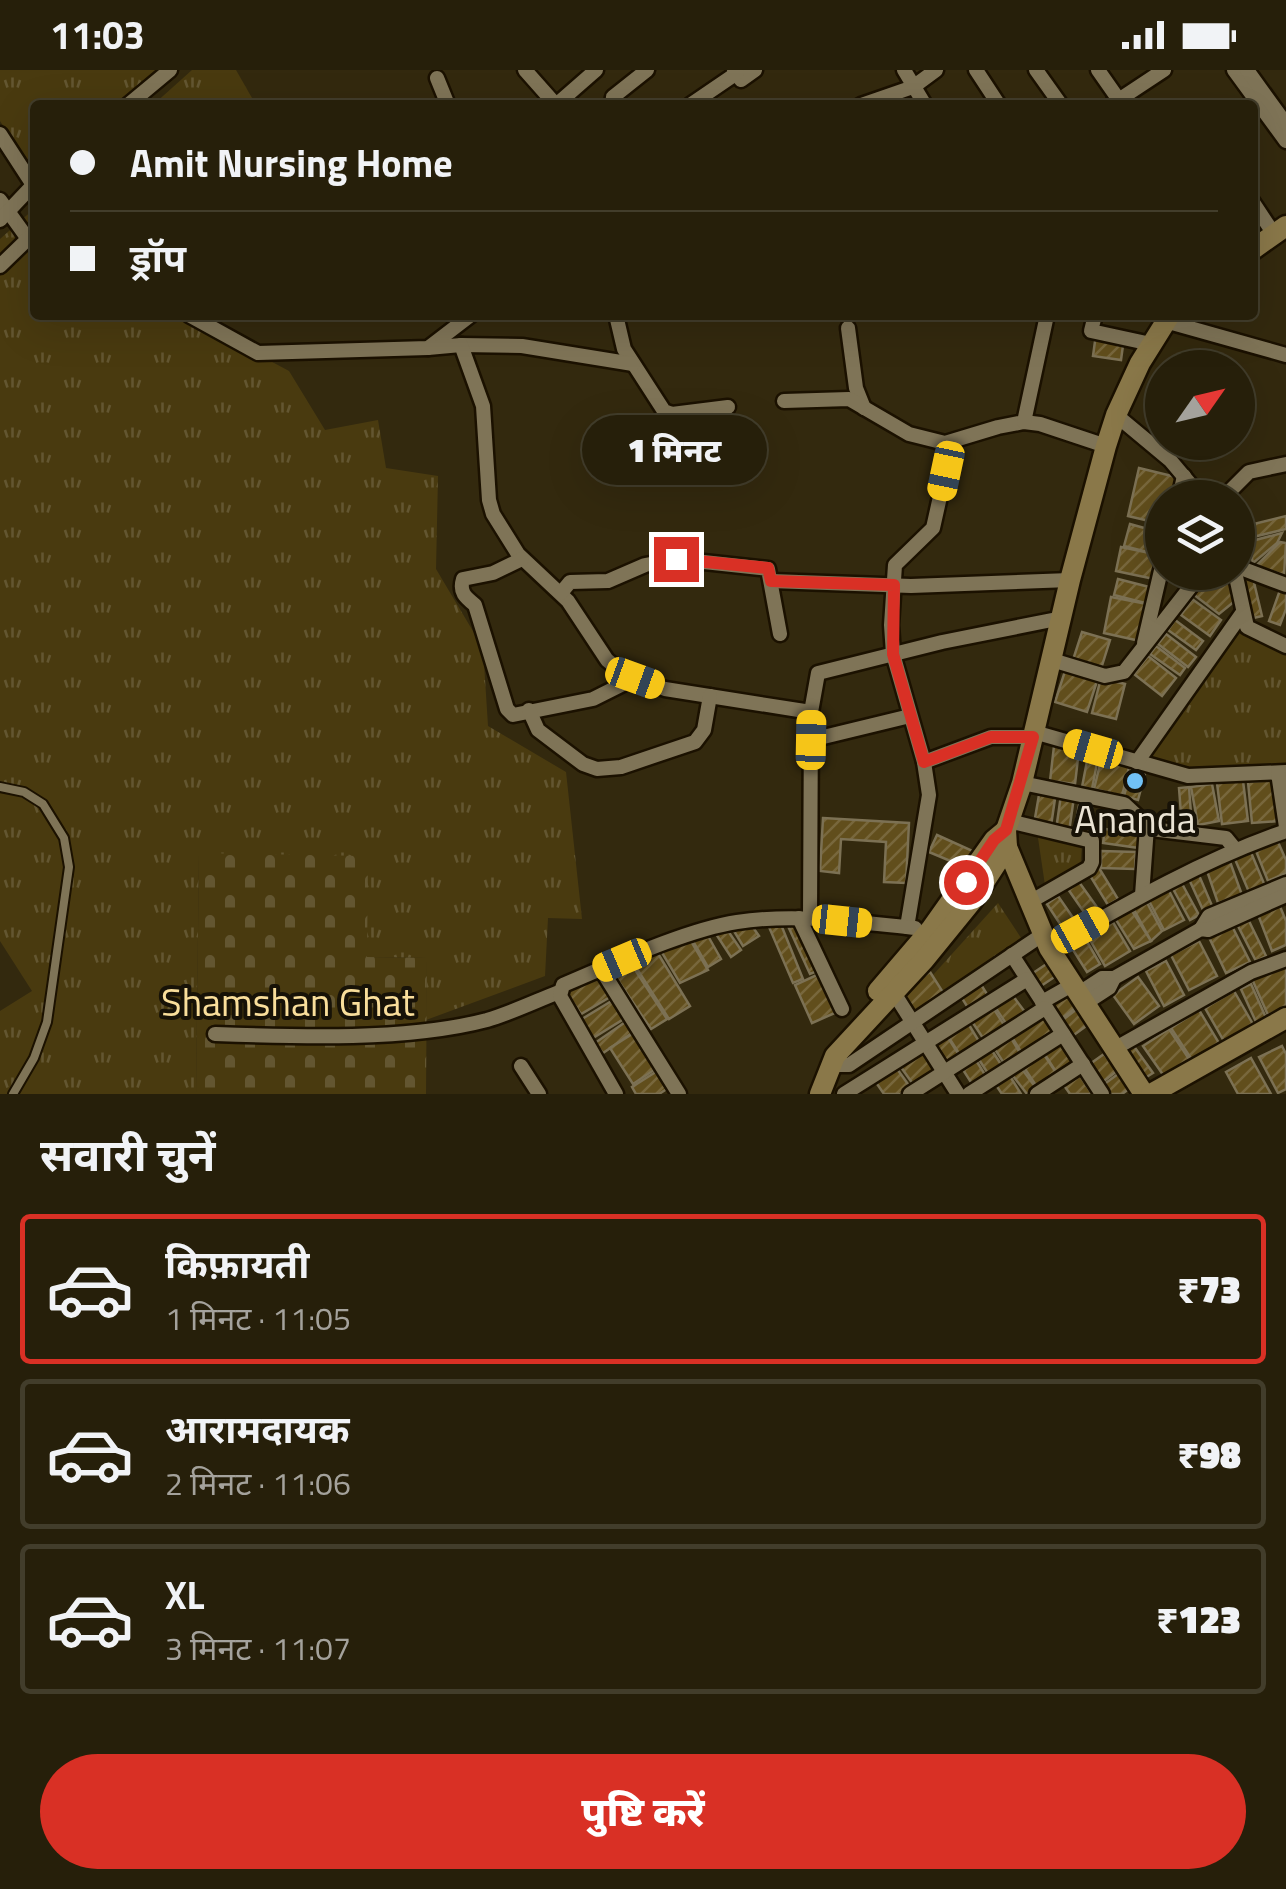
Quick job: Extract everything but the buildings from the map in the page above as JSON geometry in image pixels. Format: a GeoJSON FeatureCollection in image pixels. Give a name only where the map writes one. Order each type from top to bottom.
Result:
{"type":"FeatureCollection","features":[{"type":"Feature","properties":{"kind":"street"},"geometry":{"type":"LineString","coordinates":[[134,100],[170,70]]}},
{"type":"Feature","properties":{"kind":"street"},"geometry":{"type":"LineString","coordinates":[[525,70],[552,100]]}},
{"type":"Feature","properties":{"kind":"street"},"geometry":{"type":"LineString","coordinates":[[562,100],[596,70]]}},
{"type":"Feature","properties":{"kind":"street"},"geometry":{"type":"LineString","coordinates":[[613,100],[647,70]]}},
{"type":"Feature","properties":{"kind":"street"},"geometry":{"type":"LineString","coordinates":[[697,100],[736,72],[741,80],[756,70]]}},
{"type":"Feature","properties":{"kind":"street"},"geometry":{"type":"LineString","coordinates":[[904,70],[921,100]]}},
{"type":"Feature","properties":{"kind":"street"},"geometry":{"type":"LineString","coordinates":[[877,100],[912,87],[936,70]]}},
{"type":"Feature","properties":{"kind":"street"},"geometry":{"type":"LineString","coordinates":[[976,70],[997,100]]}},
{"type":"Feature","properties":{"kind":"street"},"geometry":{"type":"LineString","coordinates":[[1036,70],[1057,100]]}},
{"type":"Feature","properties":{"kind":"street"},"geometry":{"type":"LineString","coordinates":[[1098,70],[1114,100]]}},
{"type":"Feature","properties":{"kind":"street"},"geometry":{"type":"LineString","coordinates":[[1118,100],[1164,70]]}},
{"type":"Feature","properties":{"kind":"street"},"geometry":{"type":"LineString","coordinates":[[1234,70],[1256,100]]}},
{"type":"Feature","properties":{"kind":"street"},"geometry":{"type":"LineString","coordinates":[[1247,70],[1286,124]]}},
{"type":"Feature","properties":{"kind":"street"},"geometry":{"type":"LineString","coordinates":[[438,78],[446,100]]}},
{"type":"Feature","properties":{"kind":"street"},"geometry":{"type":"LineString","coordinates":[[1258,103],[1286,141]]}},
{"type":"Feature","properties":{"kind":"street"},"geometry":{"type":"LineString","coordinates":[[0,134],[30,178]]}},
{"type":"Feature","properties":{"kind":"street"},"geometry":{"type":"LineString","coordinates":[[30,187],[3,210],[30,233]]}},
{"type":"Feature","properties":{"kind":"street"},"geometry":{"type":"LineString","coordinates":[[1258,207],[1280,230],[1258,246]]}},
{"type":"Feature","properties":{"kind":"street"},"geometry":{"type":"LineString","coordinates":[[0,266],[30,237]]}},
{"type":"Feature","properties":{"kind":"street"},"geometry":{"type":"LineString","coordinates":[[198,320],[258,353],[522,346],[633,364]]}},
{"type":"Feature","properties":{"kind":"street"},"geometry":{"type":"LineString","coordinates":[[428,348],[464,320]]}},
{"type":"Feature","properties":{"kind":"street"},"geometry":{"type":"LineString","coordinates":[[617,320],[620,339],[633,364],[666,413],[728,407]]}},
{"type":"Feature","properties":{"kind":"street"},"geometry":{"type":"LineString","coordinates":[[1024,422],[1046,320]]}},
{"type":"Feature","properties":{"kind":"street"},"geometry":{"type":"LineString","coordinates":[[1094,320],[1091,330],[1151,344]]}},
{"type":"Feature","properties":{"kind":"street"},"geometry":{"type":"LineString","coordinates":[[820,1094],[829,1064],[972,901],[1007,833],[1106,446],[1116,415],[1167,320]]}},
{"type":"Feature","properties":{"kind":"street"},"geometry":{"type":"LineString","coordinates":[[1174,320],[1286,355]]}},
{"type":"Feature","properties":{"kind":"street"},"geometry":{"type":"LineString","coordinates":[[848,328],[856,388],[864,408]]}},
{"type":"Feature","properties":{"kind":"street"},"geometry":{"type":"LineString","coordinates":[[461,345],[483,406],[491,507],[522,559],[561,593],[606,660],[635,678],[665,688],[812,712]]}},
{"type":"Feature","properties":{"kind":"street"},"geometry":{"type":"LineString","coordinates":[[784,401],[840,398],[910,434],[938,442],[952,443],[998,426],[1024,422],[1106,446]]}},
{"type":"Feature","properties":{"kind":"street"},"geometry":{"type":"LineString","coordinates":[[1116,415],[1170,460],[1187,480]]}},
{"type":"Feature","properties":{"kind":"street"},"geometry":{"type":"LineString","coordinates":[[907,927],[929,796],[924,762],[893,654],[894,585],[896,565],[933,528],[952,443]]}},
{"type":"Feature","properties":{"kind":"street"},"geometry":{"type":"LineString","coordinates":[[1241,480],[1249,472],[1286,464]]}},
{"type":"Feature","properties":{"kind":"street"},"geometry":{"type":"LineString","coordinates":[[1183,480],[1184,476]]}},
{"type":"Feature","properties":{"kind":"street"},"geometry":{"type":"LineString","coordinates":[[522,559],[492,573],[463,579],[461,586],[464,597],[474,605],[507,709],[513,715],[592,699],[635,678]]}},
{"type":"Feature","properties":{"kind":"street"},"geometry":{"type":"LineString","coordinates":[[561,593],[570,582],[608,581],[645,565],[676,559],[768,568],[780,634]]}},
{"type":"Feature","properties":{"kind":"street"},"geometry":{"type":"LineString","coordinates":[[1255,576],[1286,585]]}},
{"type":"Feature","properties":{"kind":"street"},"geometry":{"type":"LineString","coordinates":[[771,581],[894,585],[1070,580]]}},
{"type":"Feature","properties":{"kind":"street"},"geometry":{"type":"LineString","coordinates":[[1142,651],[1156,590]]}},
{"type":"Feature","properties":{"kind":"street"},"geometry":{"type":"LineString","coordinates":[[1052,660],[1105,676],[1124,672],[1188,590]]}},
{"type":"Feature","properties":{"kind":"street"},"geometry":{"type":"LineString","coordinates":[[1239,590],[1248,628],[1286,646]]}},
{"type":"Feature","properties":{"kind":"street"},"geometry":{"type":"LineString","coordinates":[[1137,762],[1243,612]]}},
{"type":"Feature","properties":{"kind":"street"},"geometry":{"type":"LineString","coordinates":[[842,1009],[804,918],[812,712],[818,673],[1062,618]]}},
{"type":"Feature","properties":{"kind":"street"},"geometry":{"type":"LineString","coordinates":[[529,710],[538,730],[584,764],[607,770],[695,742],[704,730],[710,696]]}},
{"type":"Feature","properties":{"kind":"street"},"geometry":{"type":"LineString","coordinates":[[811,740],[910,716]]}},
{"type":"Feature","properties":{"kind":"street"},"geometry":{"type":"LineString","coordinates":[[829,1064],[849,1065],[1012,955],[1286,828],[1282,772],[1199,778],[1033,735],[991,737],[924,762]]}},
{"type":"Feature","properties":{"kind":"street"},"geometry":{"type":"LineString","coordinates":[[1022,783],[1124,804],[1147,826],[1226,838],[1235,849]]}},
{"type":"Feature","properties":{"kind":"street"},"geometry":{"type":"LineString","coordinates":[[1142,895],[1147,826]]}},
{"type":"Feature","properties":{"kind":"street"},"geometry":{"type":"LineString","coordinates":[[1007,833],[1028,903],[1045,941],[1144,1094],[1286,1018]]}},
{"type":"Feature","properties":{"kind":"street"},"geometry":{"type":"LineString","coordinates":[[807,1094],[812,1075],[826,1051],[931,929],[994,840],[1007,833],[1092,841],[1089,868],[1028,903]]}},
{"type":"Feature","properties":{"kind":"street"},"geometry":{"type":"LineString","coordinates":[[910,1094],[1043,1005],[1109,988],[1114,978],[1201,929],[1210,916],[1286,884]]}},
{"type":"Feature","properties":{"kind":"street"},"geometry":{"type":"LineString","coordinates":[[1201,929],[1208,930],[1286,895]]}},
{"type":"Feature","properties":{"kind":"street"},"geometry":{"type":"LineString","coordinates":[[215,1034],[270,1036],[445,1028],[489,1019],[601,969],[726,924],[804,918],[931,929]]}},
{"type":"Feature","properties":{"kind":"street"},"geometry":{"type":"LineString","coordinates":[[1012,955],[1099,1093]]}},
{"type":"Feature","properties":{"kind":"street"},"geometry":{"type":"LineString","coordinates":[[1114,1049],[1251,972],[1286,959]]}},
{"type":"Feature","properties":{"kind":"street"},"geometry":{"type":"LineString","coordinates":[[601,969],[679,1094]]}},
{"type":"Feature","properties":{"kind":"street"},"geometry":{"type":"LineString","coordinates":[[844,1094],[1027,978]]}},
{"type":"Feature","properties":{"kind":"street"},"geometry":{"type":"LineString","coordinates":[[560,989],[616,1094]]}},
{"type":"Feature","properties":{"kind":"street"},"geometry":{"type":"LineString","coordinates":[[894,993],[958,1094]]}},
{"type":"Feature","properties":{"kind":"street"},"geometry":{"type":"LineString","coordinates":[[1172,1094],[1286,1033]]}},
{"type":"Feature","properties":{"kind":"street"},"geometry":{"type":"LineString","coordinates":[[969,1094],[1064,1034]]}},
{"type":"Feature","properties":{"kind":"street"},"geometry":{"type":"LineString","coordinates":[[1037,1094],[1083,1064]]}},
{"type":"Feature","properties":{"kind":"street"},"geometry":{"type":"LineString","coordinates":[[521,1066],[539,1094]]}},
{"type":"Feature","properties":{"kind":"lane"},"geometry":{"type":"LineString","coordinates":[[0,788],[24,792],[43,804],[64,838],[68,867],[47,1022],[34,1058],[13,1094]]}},
{"type":"Feature","properties":{"kind":"green space"},"geometry":{"type":"Polygon","coordinates":[[[0,70],[163,70],[125,100],[30,100],[30,167],[0,121],[0,70]]]}},
{"type":"Feature","properties":{"kind":"green space"},"geometry":{"type":"Polygon","coordinates":[[[192,70],[236,70],[253,100],[159,100],[192,70]]]}},
{"type":"Feature","properties":{"kind":"green space"},"geometry":{"type":"Polygon","coordinates":[[[30,212],[30,320],[193,320],[289,371],[325,430],[378,420],[386,468],[438,476],[436,569],[483,648],[488,726],[566,772],[582,919],[548,918],[545,976],[426,1020],[427,958],[367,957],[199,854],[196,1094],[0,1094],[0,1011],[32,991],[0,941],[0,239],[30,212]]]}},
{"type":"Feature","properties":{"kind":"green space"},"geometry":{"type":"Polygon","coordinates":[[[1236,626],[1250,639],[1286,654],[1286,767],[1190,771],[1141,757],[1236,626]]]}},
{"type":"Feature","properties":{"kind":"green space"},"geometry":{"type":"Polygon","coordinates":[[[1037,831],[1082,844],[1080,871],[1046,892],[1037,831]]]}},
{"type":"Feature","properties":{"kind":"green space","name":"Shamshan Ghat"},"geometry":{"type":"Polygon","coordinates":[[[199,853],[368,856],[367,957],[427,958],[426,1094],[196,1094],[199,853]]]}},
{"type":"Feature","properties":{"kind":"green space"},"geometry":{"type":"Polygon","coordinates":[[[998,903],[1025,944],[949,1000],[933,975],[998,903]]]}},
{"type":"Feature","properties":{"kind":"place","name":"Ananda"},"geometry":{"type":"Point","coordinates":[1135,781]}},
{"type":"Feature","properties":{"kind":"route"},"geometry":{"type":"LineString","coordinates":[[676,559],[768,568],[771,581],[894,585],[893,654],[924,762],[991,737],[1033,737],[1006,830],[994,840],[966,882]]}}]}
